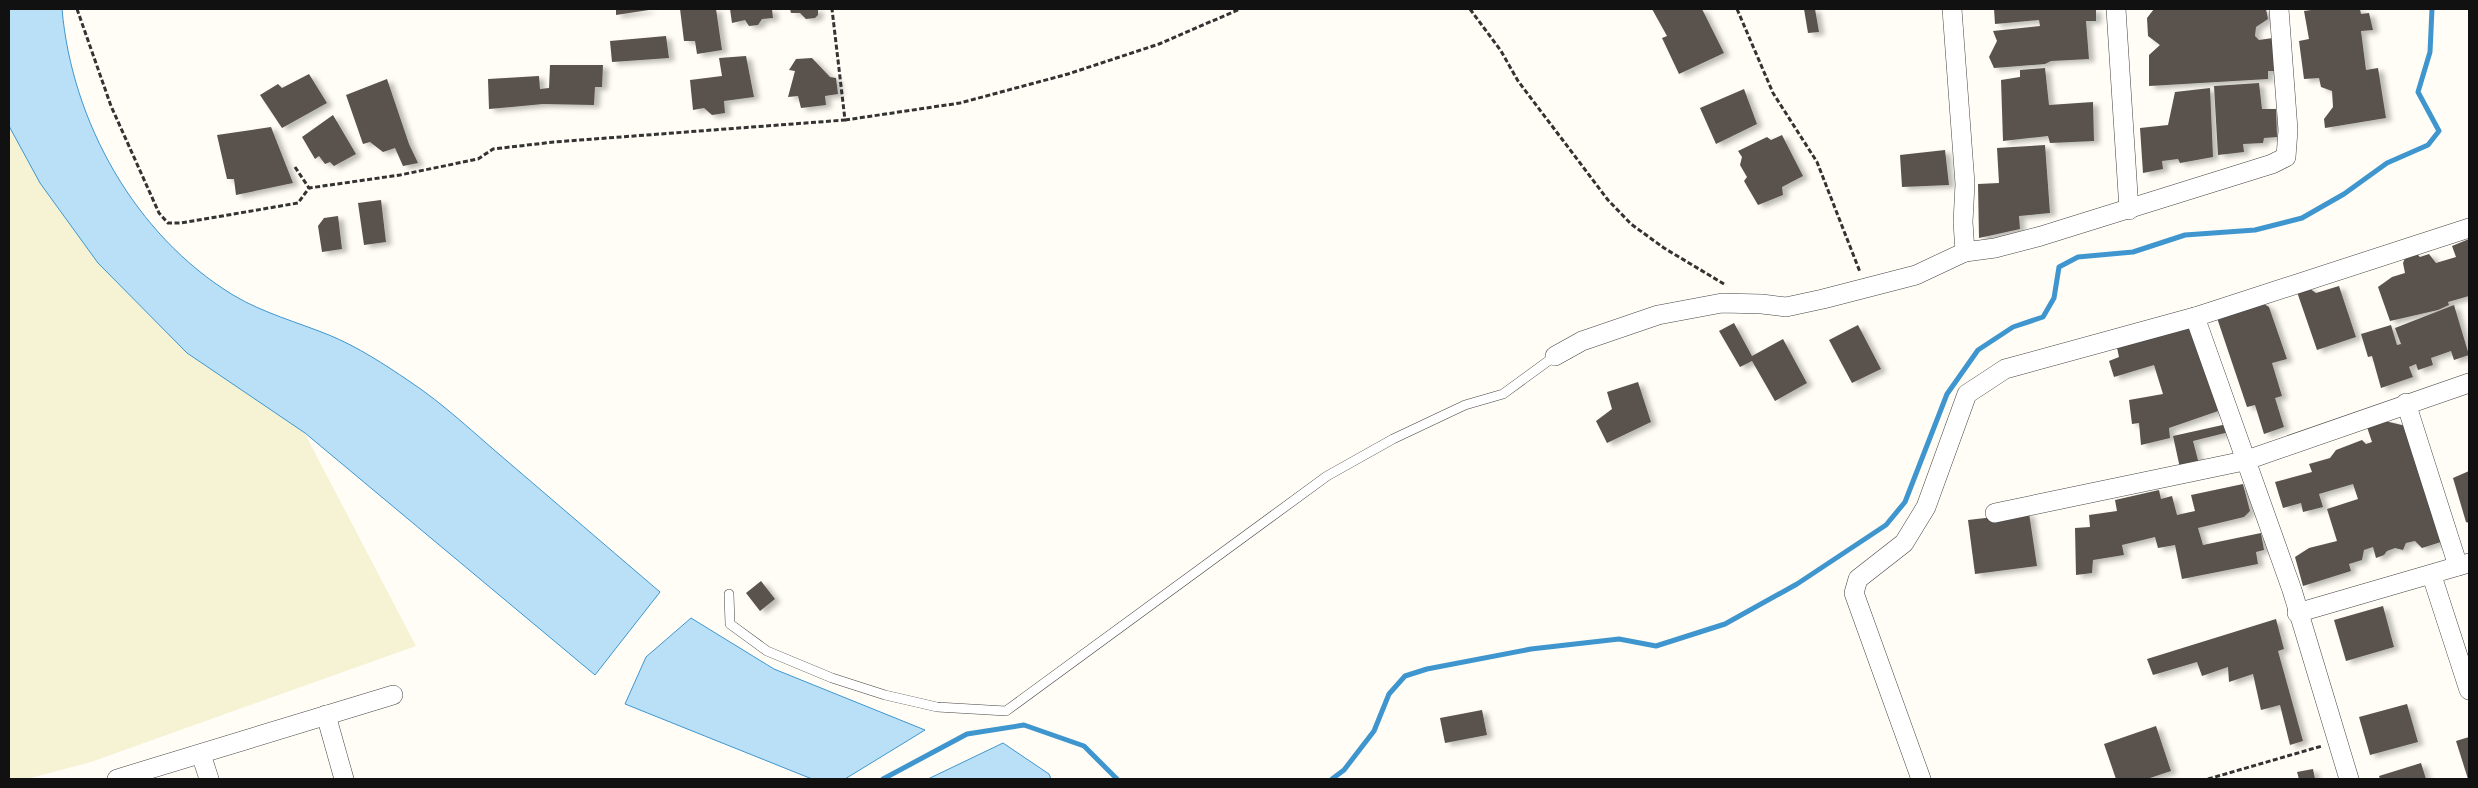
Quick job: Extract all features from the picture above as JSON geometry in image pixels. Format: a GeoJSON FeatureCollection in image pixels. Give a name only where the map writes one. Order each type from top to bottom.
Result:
{"type":"FeatureCollection","features":[{"type":"Feature","properties":{"kind":"street"},"geometry":{"type":"LineString","coordinates":[[1952,9],[1965,184],[1963,222],[1965,252]]}},
{"type":"Feature","properties":{"kind":"street"},"geometry":{"type":"LineString","coordinates":[[2116,9],[2129,210]]}},
{"type":"Feature","properties":{"kind":"street"},"geometry":{"type":"LineString","coordinates":[[1555,356],[1582,341],[1658,315],[1722,303],[1786,307],[1916,275],[1965,252],[1995,248],[2129,210],[2272,164],[2286,156],[2288,130],[2278,9]]}},
{"type":"Feature","properties":{"kind":"street"},"geometry":{"type":"LineString","coordinates":[[1921,779],[1854,593],[1858,579],[1904,542],[1926,507],[1967,394],[2005,369],[2195,317],[2469,228]]}},
{"type":"Feature","properties":{"kind":"street"},"geometry":{"type":"LineString","coordinates":[[2195,317],[2244,461],[2292,590],[2297,614],[2349,779]]}},
{"type":"Feature","properties":{"kind":"street"},"geometry":{"type":"LineString","coordinates":[[1996,513],[2244,461],[2469,383]]}},
{"type":"Feature","properties":{"kind":"street"},"geometry":{"type":"LineString","coordinates":[[2297,614],[2432,576],[2464,565],[2406,404]]}},
{"type":"Feature","properties":{"kind":"street"},"geometry":{"type":"LineString","coordinates":[[2432,576],[2469,690]]}},
{"type":"Feature","properties":{"kind":"street"},"geometry":{"type":"LineString","coordinates":[[117,779],[393,695]]}},
{"type":"Feature","properties":{"kind":"street"},"geometry":{"type":"LineString","coordinates":[[326,716],[344,779]]}},
{"type":"Feature","properties":{"kind":"street"},"geometry":{"type":"LineString","coordinates":[[202,754],[209,779]]}},
{"type":"Feature","properties":{"kind":"lane"},"geometry":{"type":"LineString","coordinates":[[729,594],[730,624],[767,651],[832,678],[885,695],[937,707],[1006,711],[1327,476],[1420,426],[1465,405],[1502,394],[1555,356]]}},
{"type":"Feature","properties":{"kind":"path"},"geometry":{"type":"LineString","coordinates":[[77,9],[111,106],[159,213],[168,223],[181,223],[298,203],[308,188],[400,175],[478,159],[493,149],[554,142],[845,120],[960,103],[1068,74],[1158,44],[1240,9]]}},
{"type":"Feature","properties":{"kind":"path"},"geometry":{"type":"LineString","coordinates":[[832,9],[845,120]]}},
{"type":"Feature","properties":{"kind":"path"},"geometry":{"type":"LineString","coordinates":[[1470,9],[1501,51],[1518,81],[1608,200],[1631,224],[1664,248],[1729,287]]}},
{"type":"Feature","properties":{"kind":"path"},"geometry":{"type":"LineString","coordinates":[[1737,9],[1773,94],[1817,162],[1866,287]]}},
{"type":"Feature","properties":{"kind":"path"},"geometry":{"type":"LineString","coordinates":[[295,167],[308,188]]}},
{"type":"Feature","properties":{"kind":"path"},"geometry":{"type":"LineString","coordinates":[[2208,779],[2338,741]]}},
{"type":"Feature","properties":{"kind":"shaded area"},"geometry":{"type":"Polygon","coordinates":[[[9,126],[40,183],[98,263],[187,353],[304,432],[416,646],[91,762],[27,779],[9,779],[9,126]]]}},
{"type":"Feature","properties":{"kind":"water"},"geometry":{"type":"Polygon","coordinates":[[[9,9],[62,9],[68,51],[79,93],[95,133],[114,172],[138,208],[166,241],[198,270],[244,301],[350,345],[380,362],[435,399],[660,592],[595,675],[305,433],[187,353],[98,263],[40,183],[9,126],[9,9]]]}},
{"type":"Feature","properties":{"kind":"water"},"geometry":{"type":"Polygon","coordinates":[[[691,618],[774,669],[925,730],[845,779],[812,779],[625,704],[646,657],[691,618]]]}},
{"type":"Feature","properties":{"kind":"water"},"geometry":{"type":"Polygon","coordinates":[[[1003,743],[1049,774],[1051,779],[928,779],[1003,743]]]}},
{"type":"Feature","properties":{"kind":"building"},"geometry":{"type":"Polygon","coordinates":[[[616,9],[649,9],[649,10],[616,15],[616,9]]]}},
{"type":"Feature","properties":{"kind":"building"},"geometry":{"type":"Polygon","coordinates":[[[680,9],[716,9],[722,50],[697,54],[695,41],[684,41],[680,9]]]}},
{"type":"Feature","properties":{"kind":"building"},"geometry":{"type":"Polygon","coordinates":[[[730,9],[772,9],[773,18],[762,19],[758,25],[749,26],[745,20],[732,23],[730,9]]]}},
{"type":"Feature","properties":{"kind":"building"},"geometry":{"type":"Polygon","coordinates":[[[790,9],[818,9],[818,15],[815,18],[806,19],[800,13],[791,13],[790,9]]]}},
{"type":"Feature","properties":{"kind":"building"},"geometry":{"type":"Polygon","coordinates":[[[1652,9],[1702,9],[1724,53],[1679,74],[1662,38],[1667,36],[1652,9]]]}},
{"type":"Feature","properties":{"kind":"building"},"geometry":{"type":"Polygon","coordinates":[[[1804,9],[1815,9],[1819,32],[1808,33],[1804,9]]]}},
{"type":"Feature","properties":{"kind":"building"},"geometry":{"type":"Polygon","coordinates":[[[1994,9],[2096,9],[2096,21],[2086,21],[2089,59],[2051,61],[2045,64],[1994,68],[1989,57],[1997,41],[1993,31],[2040,26],[2039,20],[1995,24],[1994,9]]]}},
{"type":"Feature","properties":{"kind":"building"},"geometry":{"type":"Polygon","coordinates":[[[2154,9],[2266,9],[2268,19],[2256,27],[2255,36],[2259,40],[2273,38],[2277,71],[2268,71],[2268,79],[2149,86],[2149,55],[2160,45],[2148,36],[2147,18],[2154,9]]]}},
{"type":"Feature","properties":{"kind":"building"},"geometry":{"type":"Polygon","coordinates":[[[2360,9],[2361,14],[2369,13],[2373,30],[2361,31],[2366,70],[2378,68],[2386,118],[2325,128],[2324,119],[2333,107],[2332,91],[2321,87],[2319,78],[2304,79],[2299,41],[2309,39],[2304,11],[2360,9]]]}},
{"type":"Feature","properties":{"kind":"building"},"geometry":{"type":"Polygon","coordinates":[[[666,36],[669,58],[612,62],[610,41],[666,36]]]}},
{"type":"Feature","properties":{"kind":"building"},"geometry":{"type":"Polygon","coordinates":[[[746,56],[754,97],[724,101],[725,113],[712,115],[704,108],[693,110],[690,80],[722,76],[719,58],[746,56]]]}},
{"type":"Feature","properties":{"kind":"building"},"geometry":{"type":"Polygon","coordinates":[[[812,58],[830,77],[836,78],[838,94],[825,96],[826,105],[801,108],[798,96],[788,97],[795,71],[789,70],[796,59],[812,58]]]}},
{"type":"Feature","properties":{"kind":"building"},"geometry":{"type":"Polygon","coordinates":[[[550,65],[603,65],[602,87],[595,87],[594,105],[543,104],[489,109],[488,79],[539,76],[540,89],[549,88],[550,65]]]}},
{"type":"Feature","properties":{"kind":"building"},"geometry":{"type":"Polygon","coordinates":[[[2045,68],[2049,105],[2093,102],[2094,141],[2050,143],[2048,136],[2003,141],[2001,80],[2020,77],[2020,70],[2045,68]]]}},
{"type":"Feature","properties":{"kind":"building"},"geometry":{"type":"Polygon","coordinates":[[[309,74],[327,103],[282,128],[260,95],[278,84],[282,88],[309,74]]]}},
{"type":"Feature","properties":{"kind":"building"},"geometry":{"type":"Polygon","coordinates":[[[387,79],[409,144],[418,163],[403,166],[395,148],[383,152],[370,142],[363,144],[346,95],[387,79]]]}},
{"type":"Feature","properties":{"kind":"building"},"geometry":{"type":"Polygon","coordinates":[[[2259,83],[2262,109],[2276,109],[2277,137],[2264,138],[2263,143],[2243,144],[2244,152],[2218,155],[2214,86],[2259,83]]]}},
{"type":"Feature","properties":{"kind":"building"},"geometry":{"type":"Polygon","coordinates":[[[2210,88],[2213,157],[2180,163],[2178,159],[2162,161],[2163,169],[2143,173],[2140,128],[2168,125],[2175,92],[2210,88]]]}},
{"type":"Feature","properties":{"kind":"building"},"geometry":{"type":"Polygon","coordinates":[[[1744,89],[1757,124],[1716,144],[1700,108],[1744,89]]]}},
{"type":"Feature","properties":{"kind":"building"},"geometry":{"type":"Polygon","coordinates":[[[333,115],[356,154],[334,166],[330,162],[325,164],[319,156],[315,159],[302,137],[333,115]]]}},
{"type":"Feature","properties":{"kind":"building"},"geometry":{"type":"Polygon","coordinates":[[[271,127],[293,183],[236,195],[234,179],[227,179],[217,135],[271,127]]]}},
{"type":"Feature","properties":{"kind":"building"},"geometry":{"type":"Polygon","coordinates":[[[1782,135],[1803,176],[1782,187],[1783,195],[1758,205],[1744,181],[1747,177],[1740,165],[1742,157],[1738,151],[1767,137],[1771,140],[1782,135]]]}},
{"type":"Feature","properties":{"kind":"building"},"geometry":{"type":"Polygon","coordinates":[[[2045,145],[2050,213],[2019,216],[2020,229],[1979,238],[1978,184],[1999,183],[1997,148],[2045,145]]]}},
{"type":"Feature","properties":{"kind":"building"},"geometry":{"type":"Polygon","coordinates":[[[1945,150],[1949,185],[1902,187],[1900,155],[1945,150]]]}},
{"type":"Feature","properties":{"kind":"building"},"geometry":{"type":"Polygon","coordinates":[[[381,200],[386,242],[364,245],[358,203],[381,200]]]}},
{"type":"Feature","properties":{"kind":"building"},"geometry":{"type":"Polygon","coordinates":[[[338,216],[342,249],[322,252],[318,226],[324,218],[338,216]]]}},
{"type":"Feature","properties":{"kind":"building"},"geometry":{"type":"Polygon","coordinates":[[[2469,239],[2469,296],[2448,302],[2449,305],[2438,310],[2390,321],[2378,287],[2392,277],[2405,273],[2403,263],[2405,258],[2417,254],[2420,257],[2429,254],[2436,263],[2456,257],[2452,246],[2469,239]]]}},
{"type":"Feature","properties":{"kind":"building"},"geometry":{"type":"Polygon","coordinates":[[[2306,286],[2316,293],[2339,286],[2356,337],[2317,350],[2296,289],[2306,286]]]}},
{"type":"Feature","properties":{"kind":"building"},"geometry":{"type":"Polygon","coordinates":[[[2254,298],[2269,307],[2287,359],[2272,363],[2282,396],[2275,398],[2284,427],[2264,434],[2255,405],[2247,407],[2215,312],[2254,298]]]}},
{"type":"Feature","properties":{"kind":"building"},"geometry":{"type":"Polygon","coordinates":[[[2454,305],[2469,355],[2454,360],[2451,351],[2431,358],[2433,365],[2418,370],[2416,364],[2409,367],[2413,377],[2381,388],[2372,356],[2368,357],[2361,334],[2391,325],[2397,345],[2401,344],[2395,328],[2454,305]]]}},
{"type":"Feature","properties":{"kind":"building"},"geometry":{"type":"Polygon","coordinates":[[[2192,318],[2224,409],[2169,428],[2170,438],[2141,445],[2139,423],[2132,424],[2129,400],[2163,394],[2154,365],[2114,377],[2109,361],[2119,357],[2116,343],[2192,318]]]}},
{"type":"Feature","properties":{"kind":"building"},"geometry":{"type":"Polygon","coordinates":[[[1734,323],[1752,356],[1783,339],[1807,383],[1775,401],[1752,361],[1740,367],[1719,331],[1734,323]]]}},
{"type":"Feature","properties":{"kind":"building"},"geometry":{"type":"Polygon","coordinates":[[[1858,325],[1881,369],[1852,383],[1829,340],[1858,325]]]}},
{"type":"Feature","properties":{"kind":"building"},"geometry":{"type":"Polygon","coordinates":[[[1638,382],[1651,422],[1607,443],[1596,421],[1612,409],[1607,392],[1638,382]]]}},
{"type":"Feature","properties":{"kind":"building"},"geometry":{"type":"Polygon","coordinates":[[[2385,421],[2406,426],[2441,542],[2422,548],[2415,541],[2406,543],[2403,550],[2395,548],[2376,558],[2373,547],[2364,550],[2362,560],[2349,564],[2351,571],[2303,586],[2295,557],[2309,548],[2337,541],[2327,509],[2358,499],[2353,484],[2319,494],[2323,507],[2303,512],[2301,503],[2283,508],[2275,482],[2312,472],[2309,464],[2330,458],[2336,450],[2362,440],[2366,444],[2372,442],[2367,427],[2385,421]]]}},
{"type":"Feature","properties":{"kind":"building"},"geometry":{"type":"Polygon","coordinates":[[[2227,424],[2229,432],[2193,441],[2199,464],[2180,468],[2173,436],[2227,424]]]}},
{"type":"Feature","properties":{"kind":"building"},"geometry":{"type":"Polygon","coordinates":[[[2469,471],[2469,523],[2466,522],[2453,478],[2469,471]]]}},
{"type":"Feature","properties":{"kind":"building"},"geometry":{"type":"Polygon","coordinates":[[[2243,484],[2250,511],[2244,517],[2198,528],[2203,545],[2261,533],[2264,550],[2256,552],[2258,564],[2182,579],[2175,545],[2158,548],[2155,537],[2122,545],[2124,555],[2093,560],[2092,573],[2076,575],[2075,528],[2090,527],[2089,515],[2117,511],[2115,500],[2159,490],[2161,499],[2172,496],[2177,515],[2195,511],[2191,495],[2243,484]]]}},
{"type":"Feature","properties":{"kind":"building"},"geometry":{"type":"Polygon","coordinates":[[[2029,513],[2037,566],[1975,574],[1968,520],[2029,513]]]}},
{"type":"Feature","properties":{"kind":"building"},"geometry":{"type":"Polygon","coordinates":[[[761,581],[775,599],[760,611],[746,593],[761,581]]]}},
{"type":"Feature","properties":{"kind":"building"},"geometry":{"type":"Polygon","coordinates":[[[2383,606],[2394,647],[2346,661],[2334,620],[2383,606]]]}},
{"type":"Feature","properties":{"kind":"building"},"geometry":{"type":"Polygon","coordinates":[[[2276,619],[2284,649],[2278,651],[2303,741],[2290,745],[2280,705],[2261,710],[2253,674],[2229,682],[2228,667],[2202,676],[2197,662],[2153,675],[2147,659],[2276,619]]]}},
{"type":"Feature","properties":{"kind":"building"},"geometry":{"type":"Polygon","coordinates":[[[2407,704],[2418,742],[2370,755],[2359,717],[2407,704]]]}},
{"type":"Feature","properties":{"kind":"building"},"geometry":{"type":"Polygon","coordinates":[[[1482,710],[1487,735],[1445,743],[1440,718],[1482,710]]]}},
{"type":"Feature","properties":{"kind":"building"},"geometry":{"type":"Polygon","coordinates":[[[2156,726],[2171,771],[2147,779],[2116,779],[2104,744],[2156,726]]]}},
{"type":"Feature","properties":{"kind":"building"},"geometry":{"type":"Polygon","coordinates":[[[2469,737],[2469,779],[2468,779],[2456,741],[2469,737]]]}},
{"type":"Feature","properties":{"kind":"building"},"geometry":{"type":"Polygon","coordinates":[[[2421,763],[2426,779],[2380,779],[2379,776],[2421,763]]]}},
{"type":"Feature","properties":{"kind":"building"},"geometry":{"type":"Polygon","coordinates":[[[2313,769],[2315,779],[2299,779],[2297,772],[2313,769]]]}},
{"type":"Feature","properties":{"kind":"waterway"},"geometry":{"type":"LineString","coordinates":[[1332,779],[1344,770],[1374,731],[1389,694],[1405,676],[1427,669],[1531,649],[1619,639],[1656,646],[1725,624],[1797,584],[1886,525],[1905,502],[1947,394],[1978,350],[2013,327],[2043,317],[2054,298],[2059,267],[2078,257],[2133,252],[2185,235],[2255,230],[2302,218],[2344,194],[2387,163],[2428,145],[2439,131],[2418,92],[2430,52],[2432,9]]}},
{"type":"Feature","properties":{"kind":"waterway"},"geometry":{"type":"LineString","coordinates":[[883,779],[967,734],[1024,725],[1084,746],[1117,779]]}}]}
